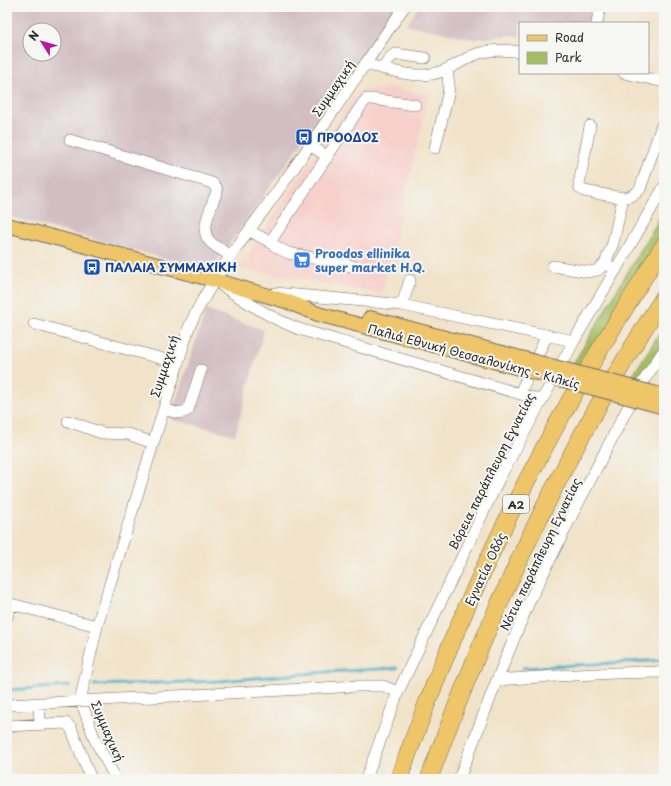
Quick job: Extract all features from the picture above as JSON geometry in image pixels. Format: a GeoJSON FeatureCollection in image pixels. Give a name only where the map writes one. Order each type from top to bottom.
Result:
{"type":"FeatureCollection","features":[{"type":"Feature","properties":{"kind":"highway","name":"Εγνατία Οδός"},"geometry":{"type":"LineString","coordinates":[[399,779],[417,726],[448,649],[493,548],[544,447],[608,335],[664,245]]}},
{"type":"Feature","properties":{"kind":"highway","name":"Α2"},"geometry":{"type":"LineString","coordinates":[[429,779],[518,560],[569,457],[633,345],[664,297]]}},
{"type":"Feature","properties":{"kind":"main road","name":"Παλιά Εθνική Θεσσαλονίκης - Κιλκίς"},"geometry":{"type":"LineString","coordinates":[[7,225],[214,280],[286,301],[318,314],[527,365],[647,397],[664,407]]}},
{"type":"Feature","properties":{"kind":"main road","name":"Παλιά Εθνική Θεσσαλονίκης - Κιλκίς"},"geometry":{"type":"LineString","coordinates":[[647,397],[664,396]]}},
{"type":"Feature","properties":{"kind":"street","name":"Συμμαχική"},"geometry":{"type":"LineString","coordinates":[[116,779],[95,740],[81,701],[89,657],[97,626],[190,327],[197,310],[214,280],[310,146],[404,7]]}},
{"type":"Feature","properties":{"kind":"street"},"geometry":{"type":"LineString","coordinates":[[596,22],[600,7]]}},
{"type":"Feature","properties":{"kind":"street"},"geometry":{"type":"LineString","coordinates":[[365,64],[421,75],[433,74],[447,70],[477,53],[500,50],[519,52]]}},
{"type":"Feature","properties":{"kind":"street"},"geometry":{"type":"LineString","coordinates":[[383,68],[395,54],[425,58]]}},
{"type":"Feature","properties":{"kind":"street"},"geometry":{"type":"LineString","coordinates":[[435,148],[448,94],[449,85],[447,70]]}},
{"type":"Feature","properties":{"kind":"street"},"geometry":{"type":"LineString","coordinates":[[628,74],[664,82]]}},
{"type":"Feature","properties":{"kind":"street"},"geometry":{"type":"LineString","coordinates":[[270,242],[361,106],[368,99],[415,106]]}},
{"type":"Feature","properties":{"kind":"street"},"geometry":{"type":"LineString","coordinates":[[590,126],[579,184],[580,188],[584,191],[623,198],[631,196],[640,189],[662,125]]}},
{"type":"Feature","properties":{"kind":"street"},"geometry":{"type":"LineString","coordinates":[[70,140],[212,183],[216,187],[217,191],[206,225],[205,234],[208,240],[231,256]]}},
{"type":"Feature","properties":{"kind":"street"},"geometry":{"type":"LineString","coordinates":[[310,146],[328,156]]}},
{"type":"Feature","properties":{"kind":"street","name":"Βόρεια παράπλευρη Εγνατίας"},"geometry":{"type":"LineString","coordinates":[[366,779],[398,692],[498,479],[574,341],[664,187]]}},
{"type":"Feature","properties":{"kind":"street"},"geometry":{"type":"LineString","coordinates":[[553,266],[589,272],[598,270],[605,263],[613,244],[623,198]]}},
{"type":"Feature","properties":{"kind":"street"},"geometry":{"type":"LineString","coordinates":[[250,231],[288,254],[352,266]]}},
{"type":"Feature","properties":{"kind":"street"},"geometry":{"type":"LineString","coordinates":[[605,263],[616,270]]}},
{"type":"Feature","properties":{"kind":"street"},"geometry":{"type":"LineString","coordinates":[[214,280],[282,323],[541,400]]}},
{"type":"Feature","properties":{"kind":"street"},"geometry":{"type":"LineString","coordinates":[[402,306],[410,280]]}},
{"type":"Feature","properties":{"kind":"street"},"geometry":{"type":"LineString","coordinates":[[251,291],[374,302],[402,306],[574,341]]}},
{"type":"Feature","properties":{"kind":"street"},"geometry":{"type":"LineString","coordinates":[[34,324],[178,363]]}},
{"type":"Feature","properties":{"kind":"street"},"geometry":{"type":"LineString","coordinates":[[520,393],[547,335]]}},
{"type":"Feature","properties":{"kind":"street","name":"Νότια παράπλευρη Εγνατίας"},"geometry":{"type":"LineString","coordinates":[[459,779],[529,602],[573,513],[635,394],[664,350]]}},
{"type":"Feature","properties":{"kind":"street"},"geometry":{"type":"LineString","coordinates":[[164,408],[172,412],[184,412],[188,410],[201,370]]}},
{"type":"Feature","properties":{"kind":"street"},"geometry":{"type":"LineString","coordinates":[[68,421],[102,433],[128,434],[153,443]]}},
{"type":"Feature","properties":{"kind":"street"},"geometry":{"type":"LineString","coordinates":[[7,617],[9,604],[97,626]]}},
{"type":"Feature","properties":{"kind":"street"},"geometry":{"type":"LineString","coordinates":[[497,680],[567,674],[664,672]]}},
{"type":"Feature","properties":{"kind":"street"},"geometry":{"type":"LineString","coordinates":[[7,704],[358,686],[383,686],[398,692]]}},
{"type":"Feature","properties":{"kind":"street"},"geometry":{"type":"LineString","coordinates":[[39,703],[40,724]]}},
{"type":"Feature","properties":{"kind":"street"},"geometry":{"type":"LineString","coordinates":[[7,726],[69,724],[91,779]]}},
{"type":"Feature","properties":{"kind":"shaded area"},"geometry":{"type":"Polygon","coordinates":[[[7,7],[391,7],[394,9],[313,126],[309,126],[300,138],[302,142],[210,271],[7,216],[7,7]]]}},
{"type":"Feature","properties":{"kind":"shaded area"},"geometry":{"type":"Polygon","coordinates":[[[418,7],[604,7],[601,22],[519,22],[519,37],[512,35],[474,39],[407,25],[418,7]]]}},
{"type":"Feature","properties":{"kind":"shaded area"},"geometry":{"type":"Polygon","coordinates":[[[390,87],[424,95],[429,94],[382,294],[239,268],[358,91],[390,87]]]}},
{"type":"Feature","properties":{"kind":"shaded area"},"geometry":{"type":"Polygon","coordinates":[[[206,310],[264,330],[235,435],[170,419],[206,310]]]}},
{"type":"Feature","properties":{"kind":"green space"},"geometry":{"type":"Polygon","coordinates":[[[664,211],[664,237],[584,367],[573,364],[664,211]]]}},
{"type":"Feature","properties":{"kind":"green space"},"geometry":{"type":"Polygon","coordinates":[[[664,326],[664,342],[641,380],[631,378],[664,326]]]}},
{"type":"Feature","properties":{"kind":"waterway"},"geometry":{"type":"LineString","coordinates":[[523,668],[664,660]]}},
{"type":"Feature","properties":{"kind":"waterway"},"geometry":{"type":"LineString","coordinates":[[94,685],[220,681],[326,672],[397,668]]}},
{"type":"Feature","properties":{"kind":"waterway"},"geometry":{"type":"LineString","coordinates":[[7,690],[69,686]]}},
{"type":"Feature","properties":{"kind":"place","name":"ΠΡΟΟΔΟΣ"},"geometry":{"type":"Point","coordinates":[304,137]}},
{"type":"Feature","properties":{"kind":"place","name":"Proodos ellinika super market H.Q."},"geometry":{"type":"Point","coordinates":[302,260]}},
{"type":"Feature","properties":{"kind":"place","name":"ΠΑΛΑΙΑ ΣΥΜΜΑΧΙΚΗ"},"geometry":{"type":"Point","coordinates":[92,267]}}]}
